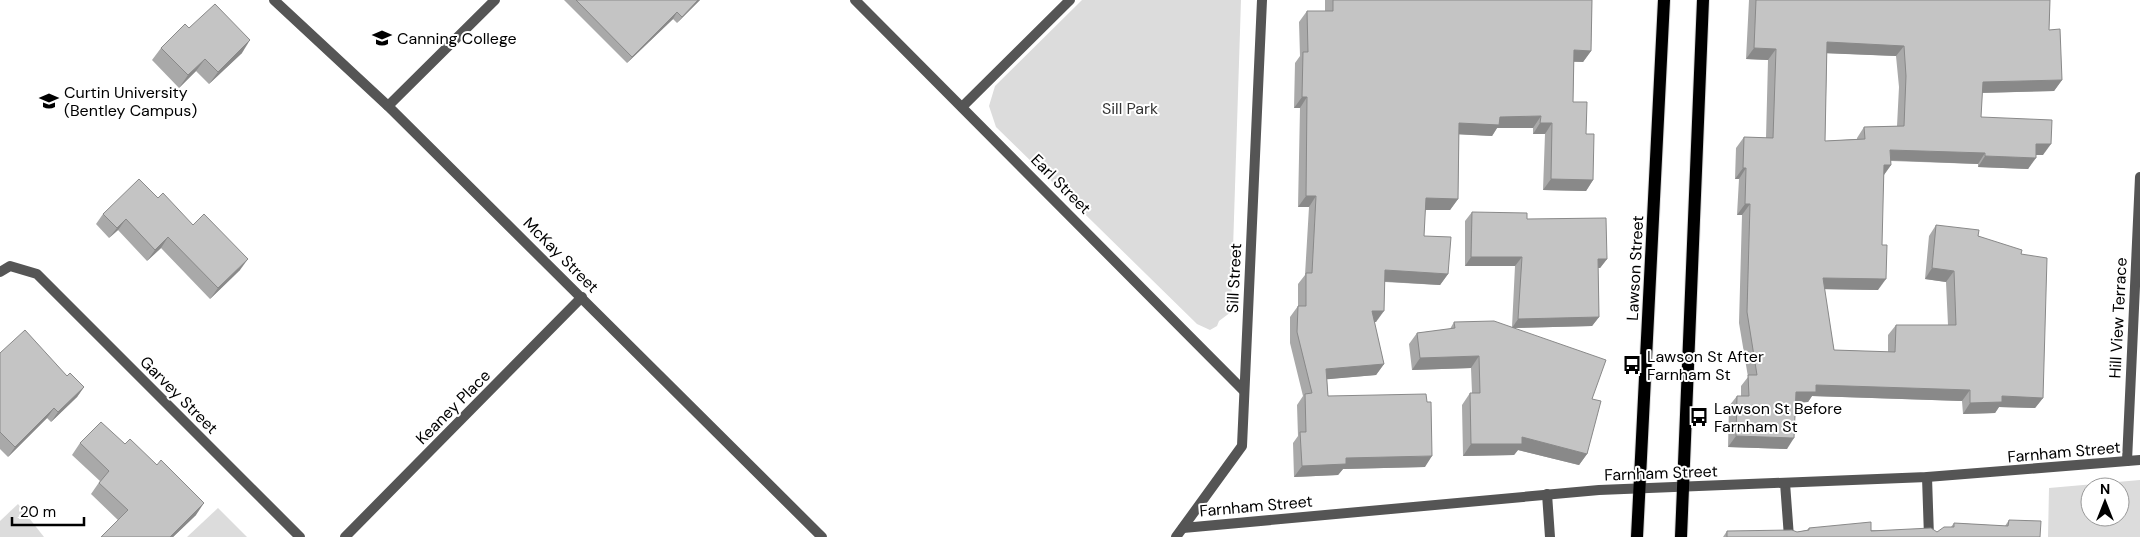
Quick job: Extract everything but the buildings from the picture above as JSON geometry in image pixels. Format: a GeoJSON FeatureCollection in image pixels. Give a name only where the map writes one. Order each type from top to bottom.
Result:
{"type":"FeatureCollection","features":[{"type":"Feature","properties":{"kind":"main road","name":"Lawson Street"},"geometry":{"type":"LineString","coordinates":[[1637,537],[1655,215],[1664,0]]}},
{"type":"Feature","properties":{"kind":"main road"},"geometry":{"type":"LineString","coordinates":[[1680,537],[1703,0]]}},
{"type":"Feature","properties":{"kind":"street","name":"McKay Street"},"geometry":{"type":"LineString","coordinates":[[274,0],[388,106],[822,537]]}},
{"type":"Feature","properties":{"kind":"street"},"geometry":{"type":"LineString","coordinates":[[388,106],[495,0]]}},
{"type":"Feature","properties":{"kind":"street","name":"Earl Street"},"geometry":{"type":"LineString","coordinates":[[855,0],[1244,391]]}},
{"type":"Feature","properties":{"kind":"street"},"geometry":{"type":"LineString","coordinates":[[962,107],[1070,0]]}},
{"type":"Feature","properties":{"kind":"street","name":"Sill Street"},"geometry":{"type":"LineString","coordinates":[[1176,537],[1242,446],[1262,0]]}},
{"type":"Feature","properties":{"kind":"street","name":"Hill View Terrace"},"geometry":{"type":"LineString","coordinates":[[2127,461],[2140,177]]}},
{"type":"Feature","properties":{"kind":"street","name":"Garvey Street"},"geometry":{"type":"LineString","coordinates":[[0,272],[10,266],[36,274],[300,537]]}},
{"type":"Feature","properties":{"kind":"street","name":"Keaney Place"},"geometry":{"type":"LineString","coordinates":[[345,537],[582,297]]}},
{"type":"Feature","properties":{"kind":"street","name":"Farnham Street"},"geometry":{"type":"LineString","coordinates":[[1183,528],[1547,494],[1927,477],[2042,470],[2140,460]]}},
{"type":"Feature","properties":{"kind":"street"},"geometry":{"type":"LineString","coordinates":[[1927,477],[1929,537]]}},
{"type":"Feature","properties":{"kind":"street"},"geometry":{"type":"LineString","coordinates":[[1785,483],[1789,537]]}},
{"type":"Feature","properties":{"kind":"street"},"geometry":{"type":"LineString","coordinates":[[1547,494],[1550,537]]}},
{"type":"Feature","properties":{"kind":"green space","name":"Sill Park"},"geometry":{"type":"Polygon","coordinates":[[[1082,0],[1241,0],[1231,312],[1219,321],[1217,326],[1210,330],[1197,324],[996,127],[989,106],[995,86],[1082,0]]]}},
{"type":"Feature","properties":{"kind":"green space"},"geometry":{"type":"Polygon","coordinates":[[[2140,480],[2140,537],[2048,537],[2049,488],[2080,485],[2080,527],[2130,527],[2130,481],[2140,480]]]}},
{"type":"Feature","properties":{"kind":"green space"},"geometry":{"type":"Polygon","coordinates":[[[18,504],[44,537],[0,537],[0,521],[18,504]]]}},
{"type":"Feature","properties":{"kind":"green space"},"geometry":{"type":"Polygon","coordinates":[[[218,508],[247,537],[187,537],[218,508]]]}},
{"type":"Feature","properties":{"kind":"place","name":"Canning College"},"geometry":{"type":"Point","coordinates":[382,38]}},
{"type":"Feature","properties":{"kind":"place","name":"Curtin University (Bentley Campus)"},"geometry":{"type":"Point","coordinates":[49,101]}},
{"type":"Feature","properties":{"kind":"place","name":"Lawson St After Farnham St"},"geometry":{"type":"Point","coordinates":[1632,365]}},
{"type":"Feature","properties":{"kind":"place","name":"Lawson St Before Farnham St"},"geometry":{"type":"Point","coordinates":[1699,417]}}]}
